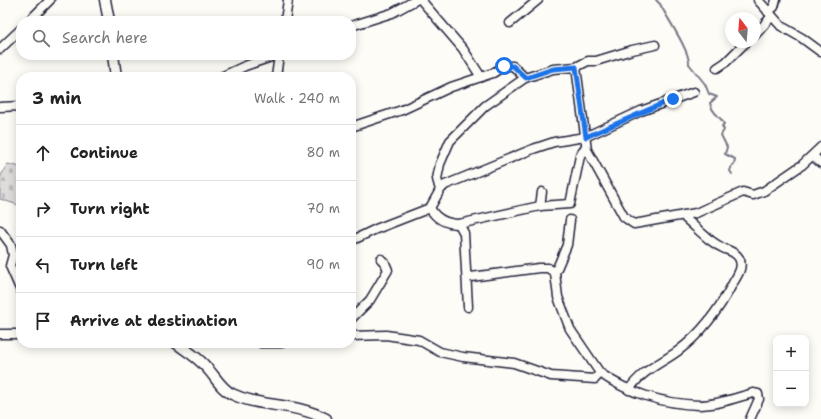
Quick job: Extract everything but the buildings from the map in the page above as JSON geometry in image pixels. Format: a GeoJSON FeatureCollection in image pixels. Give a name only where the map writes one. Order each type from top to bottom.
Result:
{"type":"FeatureCollection","features":[{"type":"Feature","properties":{"kind":"street"},"geometry":{"type":"LineString","coordinates":[[34,16],[50,0]]}},
{"type":"Feature","properties":{"kind":"street"},"geometry":{"type":"LineString","coordinates":[[106,0],[108,16]]}},
{"type":"Feature","properties":{"kind":"street"},"geometry":{"type":"LineString","coordinates":[[286,16],[288,0]]}},
{"type":"Feature","properties":{"kind":"street"},"geometry":{"type":"LineString","coordinates":[[356,24],[392,13],[416,0]]}},
{"type":"Feature","properties":{"kind":"street"},"geometry":{"type":"LineString","coordinates":[[421,0],[463,49],[481,77]]}},
{"type":"Feature","properties":{"kind":"street"},"geometry":{"type":"LineString","coordinates":[[510,23],[538,0]]}},
{"type":"Feature","properties":{"kind":"street"},"geometry":{"type":"LineString","coordinates":[[758,0],[781,26],[802,38],[821,52]]}},
{"type":"Feature","properties":{"kind":"street"},"geometry":{"type":"LineString","coordinates":[[761,27],[774,7],[776,0]]}},
{"type":"Feature","properties":{"kind":"street"},"geometry":{"type":"LineString","coordinates":[[0,49],[16,34]]}},
{"type":"Feature","properties":{"kind":"street"},"geometry":{"type":"LineString","coordinates":[[440,190],[437,179],[440,164],[450,141],[485,106],[526,78],[553,69],[576,67],[588,61],[596,61],[655,45]]}},
{"type":"Feature","properties":{"kind":"street"},"geometry":{"type":"LineString","coordinates":[[717,68],[726,62],[740,48]]}},
{"type":"Feature","properties":{"kind":"street"},"geometry":{"type":"LineString","coordinates":[[114,60],[115,72]]}},
{"type":"Feature","properties":{"kind":"street"},"geometry":{"type":"LineString","coordinates":[[232,72],[263,60]]}},
{"type":"Feature","properties":{"kind":"street"},"geometry":{"type":"LineString","coordinates":[[276,72],[278,60]]}},
{"type":"Feature","properties":{"kind":"street"},"geometry":{"type":"LineString","coordinates":[[356,125],[402,110],[451,87],[493,73],[504,66],[513,66],[526,78]]}},
{"type":"Feature","properties":{"kind":"street"},"geometry":{"type":"LineString","coordinates":[[576,67],[586,146],[627,220],[634,224],[696,213],[743,192],[753,195],[764,191],[802,165],[821,147]]}},
{"type":"Feature","properties":{"kind":"street"},"geometry":{"type":"LineString","coordinates":[[356,239],[376,229],[430,208],[440,190],[446,185],[533,149],[554,142],[586,137],[641,111],[694,92]]}},
{"type":"Feature","properties":{"kind":"street"},"geometry":{"type":"LineString","coordinates":[[0,107],[16,106]]}},
{"type":"Feature","properties":{"kind":"street"},"geometry":{"type":"LineString","coordinates":[[430,208],[433,214],[448,224],[459,224],[540,206],[570,204],[580,156],[586,146]]}},
{"type":"Feature","properties":{"kind":"street"},"geometry":{"type":"LineString","coordinates":[[813,156],[821,163]]}},
{"type":"Feature","properties":{"kind":"street"},"geometry":{"type":"LineString","coordinates":[[540,206],[542,192]]}},
{"type":"Feature","properties":{"kind":"street"},"geometry":{"type":"LineString","coordinates":[[629,390],[634,381],[650,367],[678,351],[704,329],[726,297],[741,268],[741,261],[736,254],[713,243],[684,216]]}},
{"type":"Feature","properties":{"kind":"street"},"geometry":{"type":"LineString","coordinates":[[570,220],[567,245],[555,273],[558,297],[570,329],[600,373],[629,390],[662,399],[699,405],[721,402],[753,393],[758,394],[759,399],[750,419]]}},
{"type":"Feature","properties":{"kind":"street"},"geometry":{"type":"LineString","coordinates":[[459,224],[464,233],[468,307]]}},
{"type":"Feature","properties":{"kind":"street"},"geometry":{"type":"LineString","coordinates":[[0,230],[11,245],[13,256],[10,266],[16,280]]}},
{"type":"Feature","properties":{"kind":"street"},"geometry":{"type":"LineString","coordinates":[[356,314],[370,300],[388,270],[387,266],[381,259]]}},
{"type":"Feature","properties":{"kind":"street"},"geometry":{"type":"LineString","coordinates":[[467,275],[471,277],[539,268],[548,268],[555,273]]}},
{"type":"Feature","properties":{"kind":"street"},"geometry":{"type":"LineString","coordinates":[[0,334],[16,334]]}},
{"type":"Feature","properties":{"kind":"street"},"geometry":{"type":"LineString","coordinates":[[356,336],[386,335],[419,340],[440,352],[474,359],[514,363],[551,376],[595,379],[600,373]]}},
{"type":"Feature","properties":{"kind":"street"},"geometry":{"type":"LineString","coordinates":[[183,348],[204,364],[230,394],[257,401],[291,406],[309,411],[326,419]]}},
{"type":"Feature","properties":{"kind":"green space"},"geometry":{"type":"Polygon","coordinates":[[[7,164],[16,166],[16,204],[0,199],[0,178],[7,164]]]}},
{"type":"Feature","properties":{"kind":"waterway"},"geometry":{"type":"LineString","coordinates":[[656,0],[660,4],[682,43],[686,51],[689,64],[705,84],[709,94],[717,97],[710,103],[712,110],[724,124],[722,126],[724,130],[721,135],[727,147],[725,154],[735,159],[730,171],[732,174]]}},
{"type":"Feature","properties":{"kind":"route"},"geometry":{"type":"LineString","coordinates":[[504,66],[513,66],[526,78],[553,69],[576,67],[586,137],[641,111],[673,99]]}}]}
